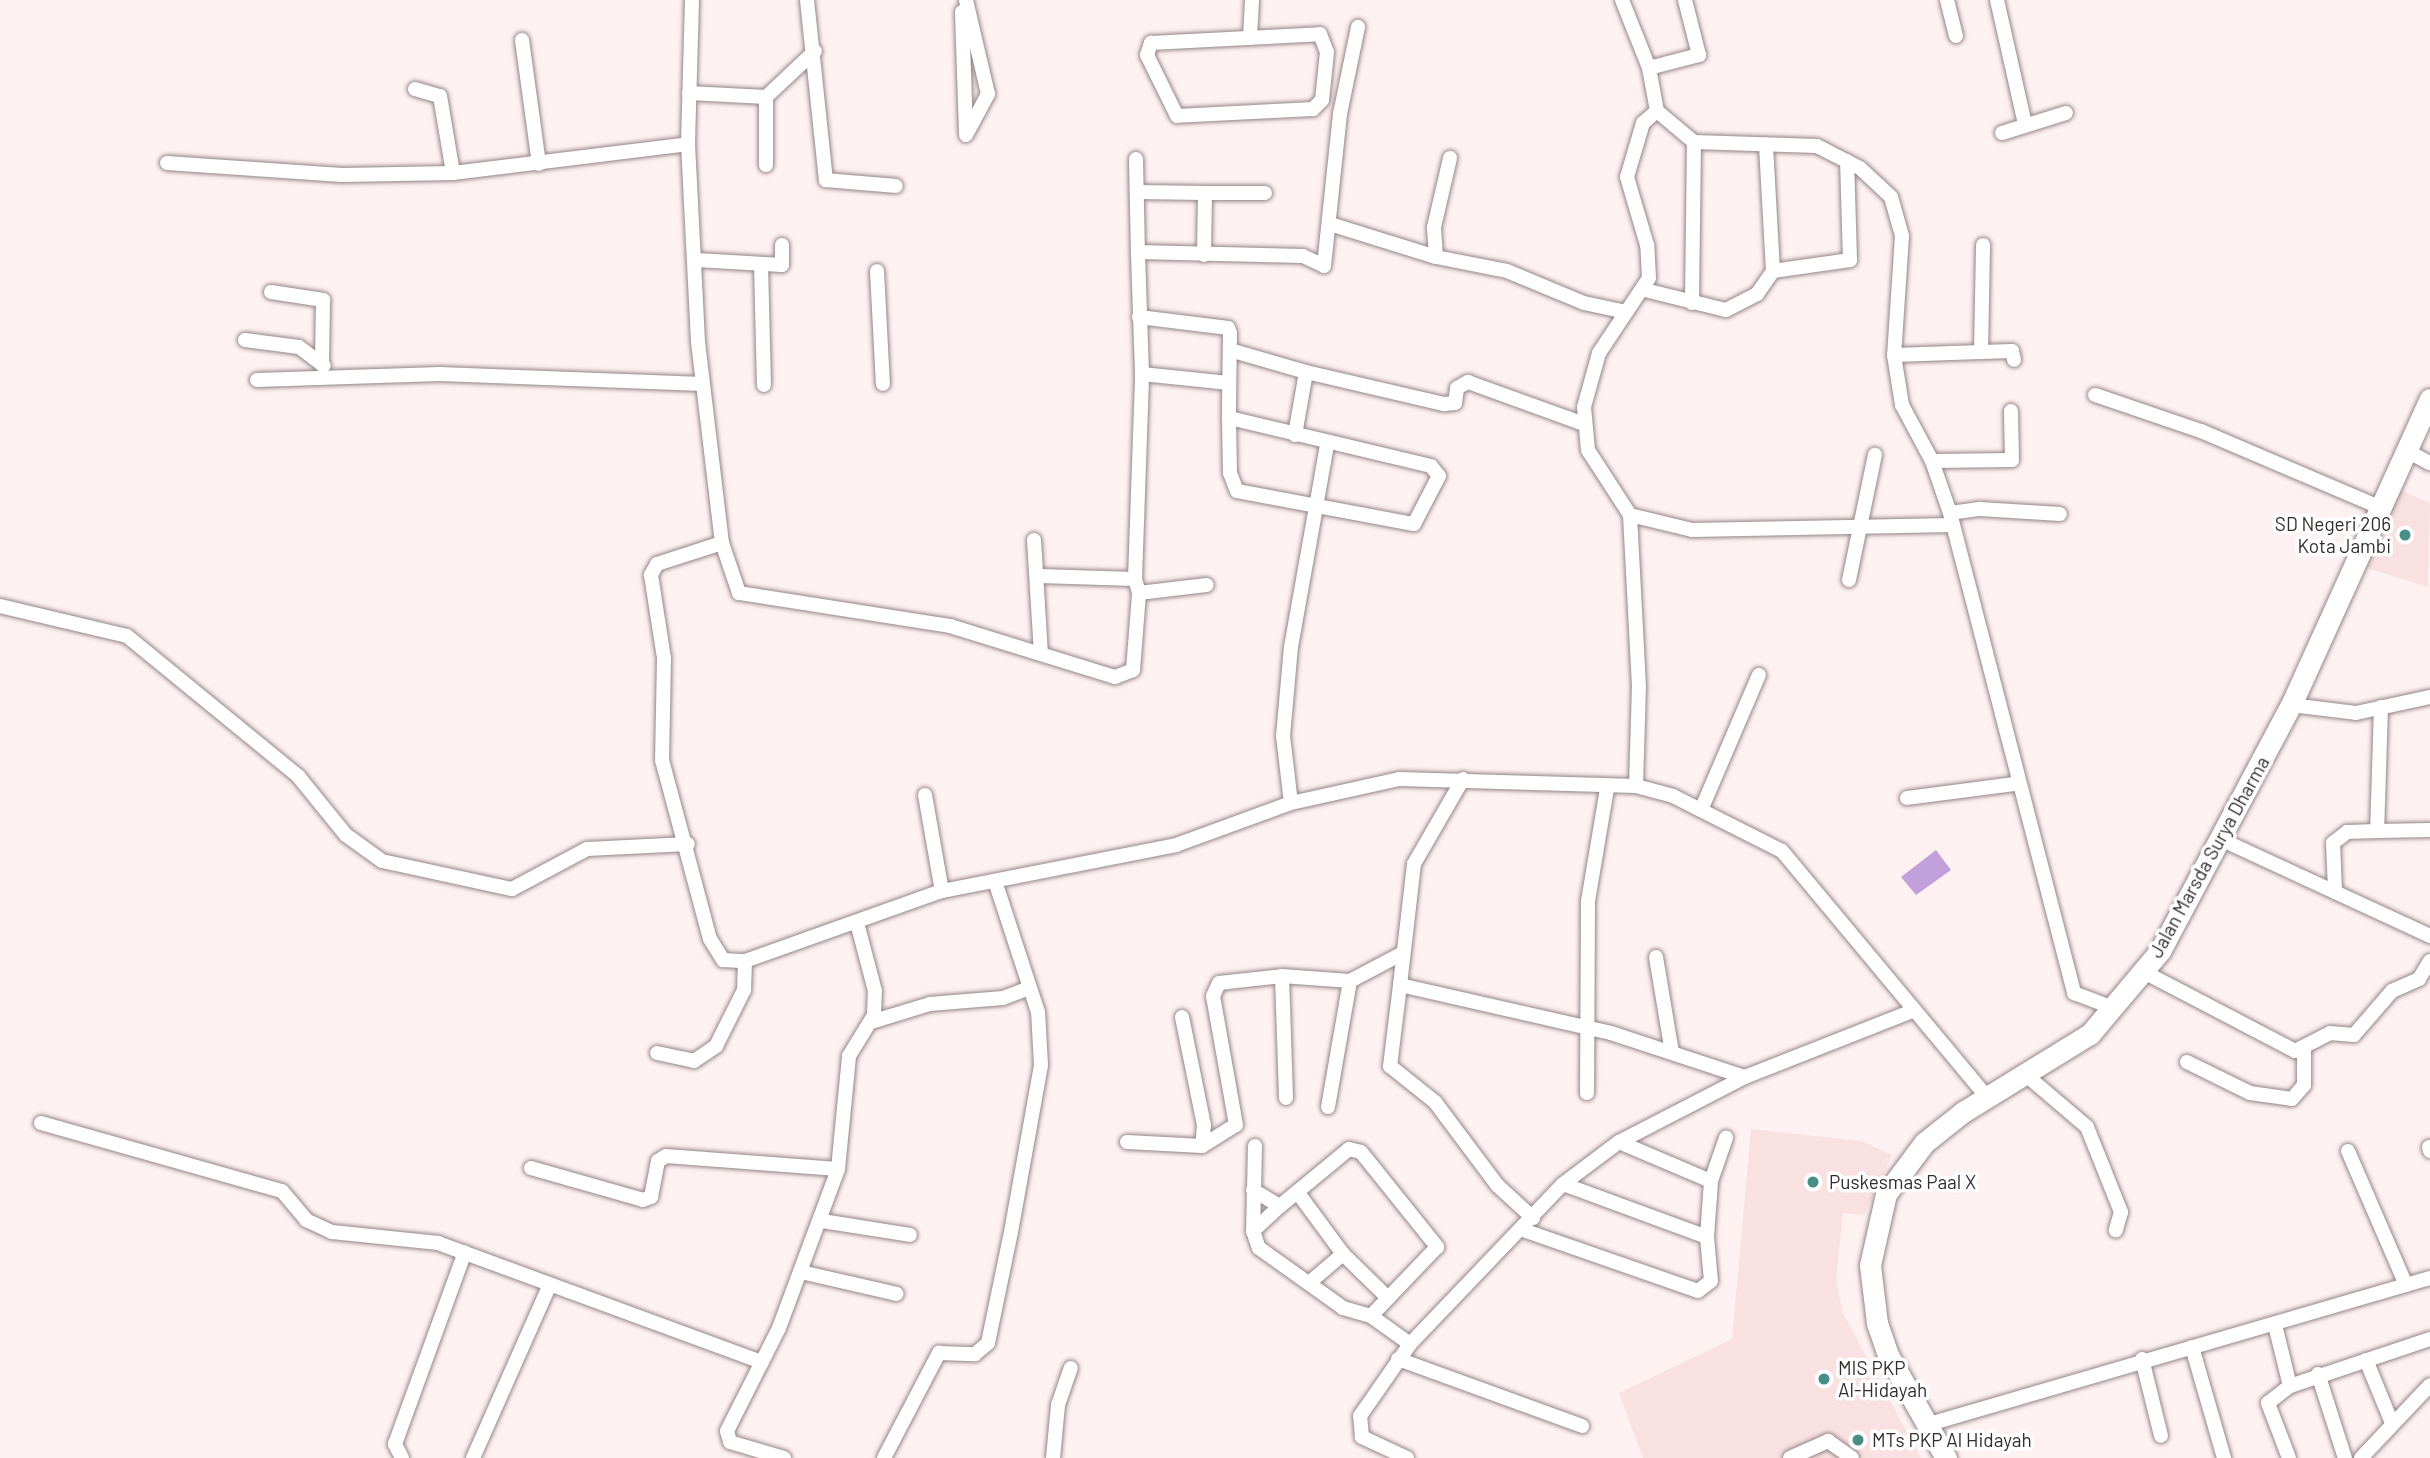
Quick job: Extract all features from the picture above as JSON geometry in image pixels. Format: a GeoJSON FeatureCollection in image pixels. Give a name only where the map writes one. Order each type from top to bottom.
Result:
{"type":"FeatureCollection","features":[{"type":"Feature","properties":{"kind":"highway","name":"Jalan Marsda Surya Dharma"},"geometry":{"type":"LineString","coordinates":[[1946,1458],[1926,1425],[1877,1323],[1870,1265],[1874,1228],[1899,1170],[1924,1143],[2116,1009],[2144,972],[2291,705],[2430,399]]}},
{"type":"Feature","properties":{"kind":"street"},"geometry":{"type":"LineString","coordinates":[[692,0],[688,144],[703,384],[722,543],[733,583],[747,598],[950,626],[1126,676],[1138,653],[1142,374],[1136,159]]}},
{"type":"Feature","properties":{"kind":"street"},"geometry":{"type":"LineString","coordinates":[[807,0],[815,51],[826,180],[896,186]]}},
{"type":"Feature","properties":{"kind":"street"},"geometry":{"type":"LineString","coordinates":[[964,0],[988,94],[966,135],[964,0]]}},
{"type":"Feature","properties":{"kind":"street"},"geometry":{"type":"LineString","coordinates":[[1250,38],[1252,0]]}},
{"type":"Feature","properties":{"kind":"street"},"geometry":{"type":"LineString","coordinates":[[1622,0],[1649,68],[1657,111],[1694,142],[1766,144],[1801,141],[1847,161],[1879,183],[1898,214],[1902,236],[1894,355],[1902,405],[1932,461],[1951,519],[2015,783],[2074,993],[2116,1009]]}},
{"type":"Feature","properties":{"kind":"street"},"geometry":{"type":"LineString","coordinates":[[1649,68],[1699,55],[1685,0]]}},
{"type":"Feature","properties":{"kind":"street"},"geometry":{"type":"LineString","coordinates":[[1947,0],[1955,36]]}},
{"type":"Feature","properties":{"kind":"street"},"geometry":{"type":"LineString","coordinates":[[1997,0],[2025,124]]}},
{"type":"Feature","properties":{"kind":"street"},"geometry":{"type":"LineString","coordinates":[[1138,252],[1303,256],[1324,266],[1340,114],[1358,27]]}},
{"type":"Feature","properties":{"kind":"street"},"geometry":{"type":"LineString","coordinates":[[1318,107],[1327,52],[1320,34],[1151,43],[1147,55],[1172,114],[1318,107],[1340,114]]}},
{"type":"Feature","properties":{"kind":"street"},"geometry":{"type":"LineString","coordinates":[[522,40],[539,163]]}},
{"type":"Feature","properties":{"kind":"street"},"geometry":{"type":"LineString","coordinates":[[689,93],[766,97],[815,51]]}},
{"type":"Feature","properties":{"kind":"street"},"geometry":{"type":"LineString","coordinates":[[415,89],[440,96],[453,173]]}},
{"type":"Feature","properties":{"kind":"street"},"geometry":{"type":"LineString","coordinates":[[766,97],[766,165]]}},
{"type":"Feature","properties":{"kind":"street"},"geometry":{"type":"LineString","coordinates":[[1636,786],[1639,687],[1630,515],[1594,462],[1584,424],[1587,385],[1623,311],[1645,290],[1647,245],[1627,177],[1643,123],[1657,111]]}},
{"type":"Feature","properties":{"kind":"street"},"geometry":{"type":"LineString","coordinates":[[2002,133],[2066,113]]}},
{"type":"Feature","properties":{"kind":"street"},"geometry":{"type":"LineString","coordinates":[[1692,303],[1694,142]]}},
{"type":"Feature","properties":{"kind":"street"},"geometry":{"type":"LineString","coordinates":[[167,163],[342,176],[453,173],[688,144]]}},
{"type":"Feature","properties":{"kind":"street"},"geometry":{"type":"LineString","coordinates":[[1766,144],[1773,271]]}},
{"type":"Feature","properties":{"kind":"street"},"geometry":{"type":"LineString","coordinates":[[1436,257],[1434,227],[1450,158]]}},
{"type":"Feature","properties":{"kind":"street"},"geometry":{"type":"LineString","coordinates":[[1645,290],[1692,303],[1737,309],[1773,271],[1850,260],[1847,161]]}},
{"type":"Feature","properties":{"kind":"street"},"geometry":{"type":"LineString","coordinates":[[1137,192],[1265,193]]}},
{"type":"Feature","properties":{"kind":"street"},"geometry":{"type":"LineString","coordinates":[[1204,255],[1205,193]]}},
{"type":"Feature","properties":{"kind":"street"},"geometry":{"type":"LineString","coordinates":[[1330,224],[1436,257],[1499,268],[1623,311]]}},
{"type":"Feature","properties":{"kind":"street"},"geometry":{"type":"LineString","coordinates":[[697,260],[782,265],[782,245]]}},
{"type":"Feature","properties":{"kind":"street"},"geometry":{"type":"LineString","coordinates":[[1981,352],[1983,245]]}},
{"type":"Feature","properties":{"kind":"street"},"geometry":{"type":"LineString","coordinates":[[761,264],[764,385]]}},
{"type":"Feature","properties":{"kind":"street"},"geometry":{"type":"LineString","coordinates":[[877,271],[883,384]]}},
{"type":"Feature","properties":{"kind":"street"},"geometry":{"type":"LineString","coordinates":[[271,292],[324,300],[322,365]]}},
{"type":"Feature","properties":{"kind":"street"},"geometry":{"type":"LineString","coordinates":[[1139,317],[1223,326],[1230,350],[1229,418],[1237,491],[1414,524],[1439,476],[1431,466],[1327,444],[1229,418]]}},
{"type":"Feature","properties":{"kind":"street"},"geometry":{"type":"LineString","coordinates":[[245,340],[299,347],[334,377]]}},
{"type":"Feature","properties":{"kind":"street"},"geometry":{"type":"LineString","coordinates":[[1230,350],[1306,372],[1444,404],[1455,402],[1457,387],[1468,382],[1584,424]]}},
{"type":"Feature","properties":{"kind":"street"},"geometry":{"type":"LineString","coordinates":[[1894,355],[2012,351],[2014,360]]}},
{"type":"Feature","properties":{"kind":"street"},"geometry":{"type":"LineString","coordinates":[[1295,435],[1306,372]]}},
{"type":"Feature","properties":{"kind":"street"},"geometry":{"type":"LineString","coordinates":[[1142,374],[1229,383]]}},
{"type":"Feature","properties":{"kind":"street"},"geometry":{"type":"LineString","coordinates":[[257,380],[334,377],[703,384]]}},
{"type":"Feature","properties":{"kind":"street"},"geometry":{"type":"LineString","coordinates":[[2095,395],[2201,431],[2379,507]]}},
{"type":"Feature","properties":{"kind":"street"},"geometry":{"type":"LineString","coordinates":[[1932,461],[2012,460],[2011,411]]}},
{"type":"Feature","properties":{"kind":"street"},"geometry":{"type":"LineString","coordinates":[[1291,803],[1283,736],[1300,572],[1327,444]]}},
{"type":"Feature","properties":{"kind":"street"},"geometry":{"type":"LineString","coordinates":[[2407,451],[2430,463]]}},
{"type":"Feature","properties":{"kind":"street"},"geometry":{"type":"LineString","coordinates":[[1849,580],[1863,525],[1875,455]]}},
{"type":"Feature","properties":{"kind":"street"},"geometry":{"type":"LineString","coordinates":[[1630,515],[1692,530],[1863,525],[1951,519],[1980,509],[2060,514]]}},
{"type":"Feature","properties":{"kind":"street"},"geometry":{"type":"LineString","coordinates":[[1034,540],[1039,576],[1041,653]]}},
{"type":"Feature","properties":{"kind":"street"},"geometry":{"type":"LineString","coordinates":[[722,543],[651,568],[664,657],[662,760],[717,953],[745,961],[942,891],[1176,845],[1291,803],[1399,779],[1463,779],[1607,789],[1636,786],[1701,810],[1782,851],[1910,1012],[1987,1097]]}},
{"type":"Feature","properties":{"kind":"street"},"geometry":{"type":"LineString","coordinates":[[1039,576],[1137,586],[1207,585]]}},
{"type":"Feature","properties":{"kind":"street"},"geometry":{"type":"LineString","coordinates":[[0,606],[127,636],[287,767],[346,835],[382,861],[512,889],[587,849],[688,844]]}},
{"type":"Feature","properties":{"kind":"street"},"geometry":{"type":"LineString","coordinates":[[1701,810],[1759,675]]}},
{"type":"Feature","properties":{"kind":"street"},"geometry":{"type":"LineString","coordinates":[[2291,705],[2356,713],[2430,698]]}},
{"type":"Feature","properties":{"kind":"street"},"geometry":{"type":"LineString","coordinates":[[2377,831],[2381,707]]}},
{"type":"Feature","properties":{"kind":"street"},"geometry":{"type":"LineString","coordinates":[[1463,779],[1414,864],[1390,1066],[1435,1102],[1497,1185],[1533,1218]]}},
{"type":"Feature","properties":{"kind":"street"},"geometry":{"type":"LineString","coordinates":[[1907,798],[2015,783]]}},
{"type":"Feature","properties":{"kind":"street"},"geometry":{"type":"LineString","coordinates":[[1587,1093],[1590,1029],[1588,901],[1607,789]]}},
{"type":"Feature","properties":{"kind":"street"},"geometry":{"type":"LineString","coordinates":[[925,795],[942,891]]}},
{"type":"Feature","properties":{"kind":"street"},"geometry":{"type":"LineString","coordinates":[[2334,890],[2333,843],[2347,832],[2430,830]]}},
{"type":"Feature","properties":{"kind":"street"},"geometry":{"type":"LineString","coordinates":[[2218,838],[2430,936]]}},
{"type":"Feature","properties":{"kind":"street"},"geometry":{"type":"LineString","coordinates":[[884,1458],[939,1353],[975,1354],[988,1343],[1041,1065],[1038,1012],[1027,989],[995,881]]}},
{"type":"Feature","properties":{"kind":"street"},"geometry":{"type":"LineString","coordinates":[[784,1458],[727,1438],[801,1272],[822,1221],[838,1170],[849,1056],[871,1022],[875,991],[856,923]]}},
{"type":"Feature","properties":{"kind":"street"},"geometry":{"type":"LineString","coordinates":[[1127,1142],[1202,1146],[1236,1125],[1215,987],[1282,976],[1350,981],[1403,954]]}},
{"type":"Feature","properties":{"kind":"street"},"geometry":{"type":"LineString","coordinates":[[1656,957],[1672,1053]]}},
{"type":"Feature","properties":{"kind":"street"},"geometry":{"type":"LineString","coordinates":[[657,1053],[694,1061],[716,1046],[744,990],[745,961]]}},
{"type":"Feature","properties":{"kind":"street"},"geometry":{"type":"LineString","coordinates":[[2144,972],[2288,1049],[2304,1050],[2330,1033],[2354,1035],[2392,991],[2419,979],[2430,961]]}},
{"type":"Feature","properties":{"kind":"street"},"geometry":{"type":"LineString","coordinates":[[1282,976],[1286,1098]]}},
{"type":"Feature","properties":{"kind":"street"},"geometry":{"type":"LineString","coordinates":[[1328,1107],[1350,981]]}},
{"type":"Feature","properties":{"kind":"street"},"geometry":{"type":"LineString","coordinates":[[1400,985],[1590,1029],[1745,1077]]}},
{"type":"Feature","properties":{"kind":"street"},"geometry":{"type":"LineString","coordinates":[[871,1022],[930,1004],[1003,998],[1027,989]]}},
{"type":"Feature","properties":{"kind":"street"},"geometry":{"type":"LineString","coordinates":[[1407,1458],[1362,1437],[1358,1429],[1398,1359],[1410,1344],[1523,1230],[1563,1184],[1619,1142],[1745,1077],[1910,1012]]}},
{"type":"Feature","properties":{"kind":"street"},"geometry":{"type":"LineString","coordinates":[[1182,1017],[1204,1125],[1202,1146]]}},
{"type":"Feature","properties":{"kind":"street"},"geometry":{"type":"LineString","coordinates":[[2187,1062],[2250,1093],[2292,1099],[2304,1085],[2304,1050]]}},
{"type":"Feature","properties":{"kind":"street"},"geometry":{"type":"LineString","coordinates":[[2026,1074],[2087,1127],[2119,1204],[2122,1223],[2116,1230]]}},
{"type":"Feature","properties":{"kind":"street"},"geometry":{"type":"LineString","coordinates":[[41,1123],[282,1191],[306,1220],[332,1232],[465,1252],[762,1362]]}},
{"type":"Feature","properties":{"kind":"street"},"geometry":{"type":"LineString","coordinates":[[1523,1230],[1698,1291],[1711,1281],[1707,1237],[1711,1181],[1726,1138]]}},
{"type":"Feature","properties":{"kind":"street"},"geometry":{"type":"LineString","coordinates":[[1619,1142],[1711,1181]]}},
{"type":"Feature","properties":{"kind":"street"},"geometry":{"type":"LineString","coordinates":[[1255,1146],[1252,1231],[1259,1248],[1343,1308],[1371,1316],[1410,1344]]}},
{"type":"Feature","properties":{"kind":"street"},"geometry":{"type":"LineString","coordinates":[[1252,1231],[1349,1149],[1361,1152],[1437,1243],[1371,1316]]}},
{"type":"Feature","properties":{"kind":"street"},"geometry":{"type":"LineString","coordinates":[[2348,1152],[2406,1285]]}},
{"type":"Feature","properties":{"kind":"street"},"geometry":{"type":"LineString","coordinates":[[531,1168],[642,1200],[651,1197],[658,1161],[666,1156],[838,1170]]}},
{"type":"Feature","properties":{"kind":"street"},"geometry":{"type":"LineString","coordinates":[[1563,1184],[1707,1237]]}},
{"type":"Feature","properties":{"kind":"street"},"geometry":{"type":"LineString","coordinates":[[1253,1191],[1280,1206]]}},
{"type":"Feature","properties":{"kind":"street"},"geometry":{"type":"LineString","coordinates":[[1298,1193],[1343,1254],[1388,1298]]}},
{"type":"Feature","properties":{"kind":"street"},"geometry":{"type":"LineString","coordinates":[[822,1221],[910,1235]]}},
{"type":"Feature","properties":{"kind":"street"},"geometry":{"type":"LineString","coordinates":[[402,1458],[395,1444],[465,1252]]}},
{"type":"Feature","properties":{"kind":"street"},"geometry":{"type":"LineString","coordinates":[[1309,1283],[1343,1254]]}},
{"type":"Feature","properties":{"kind":"street"},"geometry":{"type":"LineString","coordinates":[[801,1272],[897,1294]]}},
{"type":"Feature","properties":{"kind":"street"},"geometry":{"type":"LineString","coordinates":[[1926,1425],[2142,1359],[2274,1325],[2430,1278]]}},
{"type":"Feature","properties":{"kind":"street"},"geometry":{"type":"LineString","coordinates":[[473,1458],[550,1284]]}},
{"type":"Feature","properties":{"kind":"street"},"geometry":{"type":"LineString","coordinates":[[2274,1325],[2290,1386]]}},
{"type":"Feature","properties":{"kind":"street"},"geometry":{"type":"LineString","coordinates":[[2288,1458],[2268,1403],[2290,1386],[2318,1374],[2430,1339]]}},
{"type":"Feature","properties":{"kind":"street"},"geometry":{"type":"LineString","coordinates":[[2192,1347],[2224,1458]]}},
{"type":"Feature","properties":{"kind":"street"},"geometry":{"type":"LineString","coordinates":[[1398,1359],[1582,1426]]}},
{"type":"Feature","properties":{"kind":"street"},"geometry":{"type":"LineString","coordinates":[[2142,1359],[2161,1436]]}},
{"type":"Feature","properties":{"kind":"street"},"geometry":{"type":"LineString","coordinates":[[2366,1360],[2392,1423]]}},
{"type":"Feature","properties":{"kind":"street"},"geometry":{"type":"LineString","coordinates":[[1053,1458],[1058,1405],[1071,1368]]}},
{"type":"Feature","properties":{"kind":"street"},"geometry":{"type":"LineString","coordinates":[[2318,1374],[2345,1458]]}},
{"type":"Feature","properties":{"kind":"street"},"geometry":{"type":"LineString","coordinates":[[2361,1458],[2430,1385]]}},
{"type":"Feature","properties":{"kind":"street"},"geometry":{"type":"LineString","coordinates":[[1790,1458],[1829,1441],[1852,1458]]}},
{"type":"Feature","properties":{"kind":"shaded area","name":"SD Negeri 206 Kota Jambi"},"geometry":{"type":"Polygon","coordinates":[[[2400,490],[2430,503],[2428,587],[2367,568],[2400,490]]]}},
{"type":"Feature","properties":{"kind":"shaded area"},"geometry":{"type":"Polygon","coordinates":[[[1936,850],[1951,870],[1916,895],[1901,877],[1936,850]]]}},
{"type":"Feature","properties":{"kind":"shaded area"},"geometry":{"type":"Polygon","coordinates":[[[1751,1129],[1862,1141],[1892,1155],[1864,1215],[1843,1213],[1836,1281],[1843,1313],[1921,1458],[1643,1458],[1619,1393],[1732,1339],[1751,1129]]]}},
{"type":"Feature","properties":{"kind":"place","name":"SD Negeri 206 Kota Jambi"},"geometry":{"type":"Point","coordinates":[2405,535]}},
{"type":"Feature","properties":{"kind":"place","name":"Puskesmas Paal X"},"geometry":{"type":"Point","coordinates":[1813,1182]}},
{"type":"Feature","properties":{"kind":"place","name":"MIS PKP Al-Hidayah"},"geometry":{"type":"Point","coordinates":[1824,1379]}},
{"type":"Feature","properties":{"kind":"place","name":"MTs PKP Al Hidayah"},"geometry":{"type":"Point","coordinates":[1858,1440]}}]}
